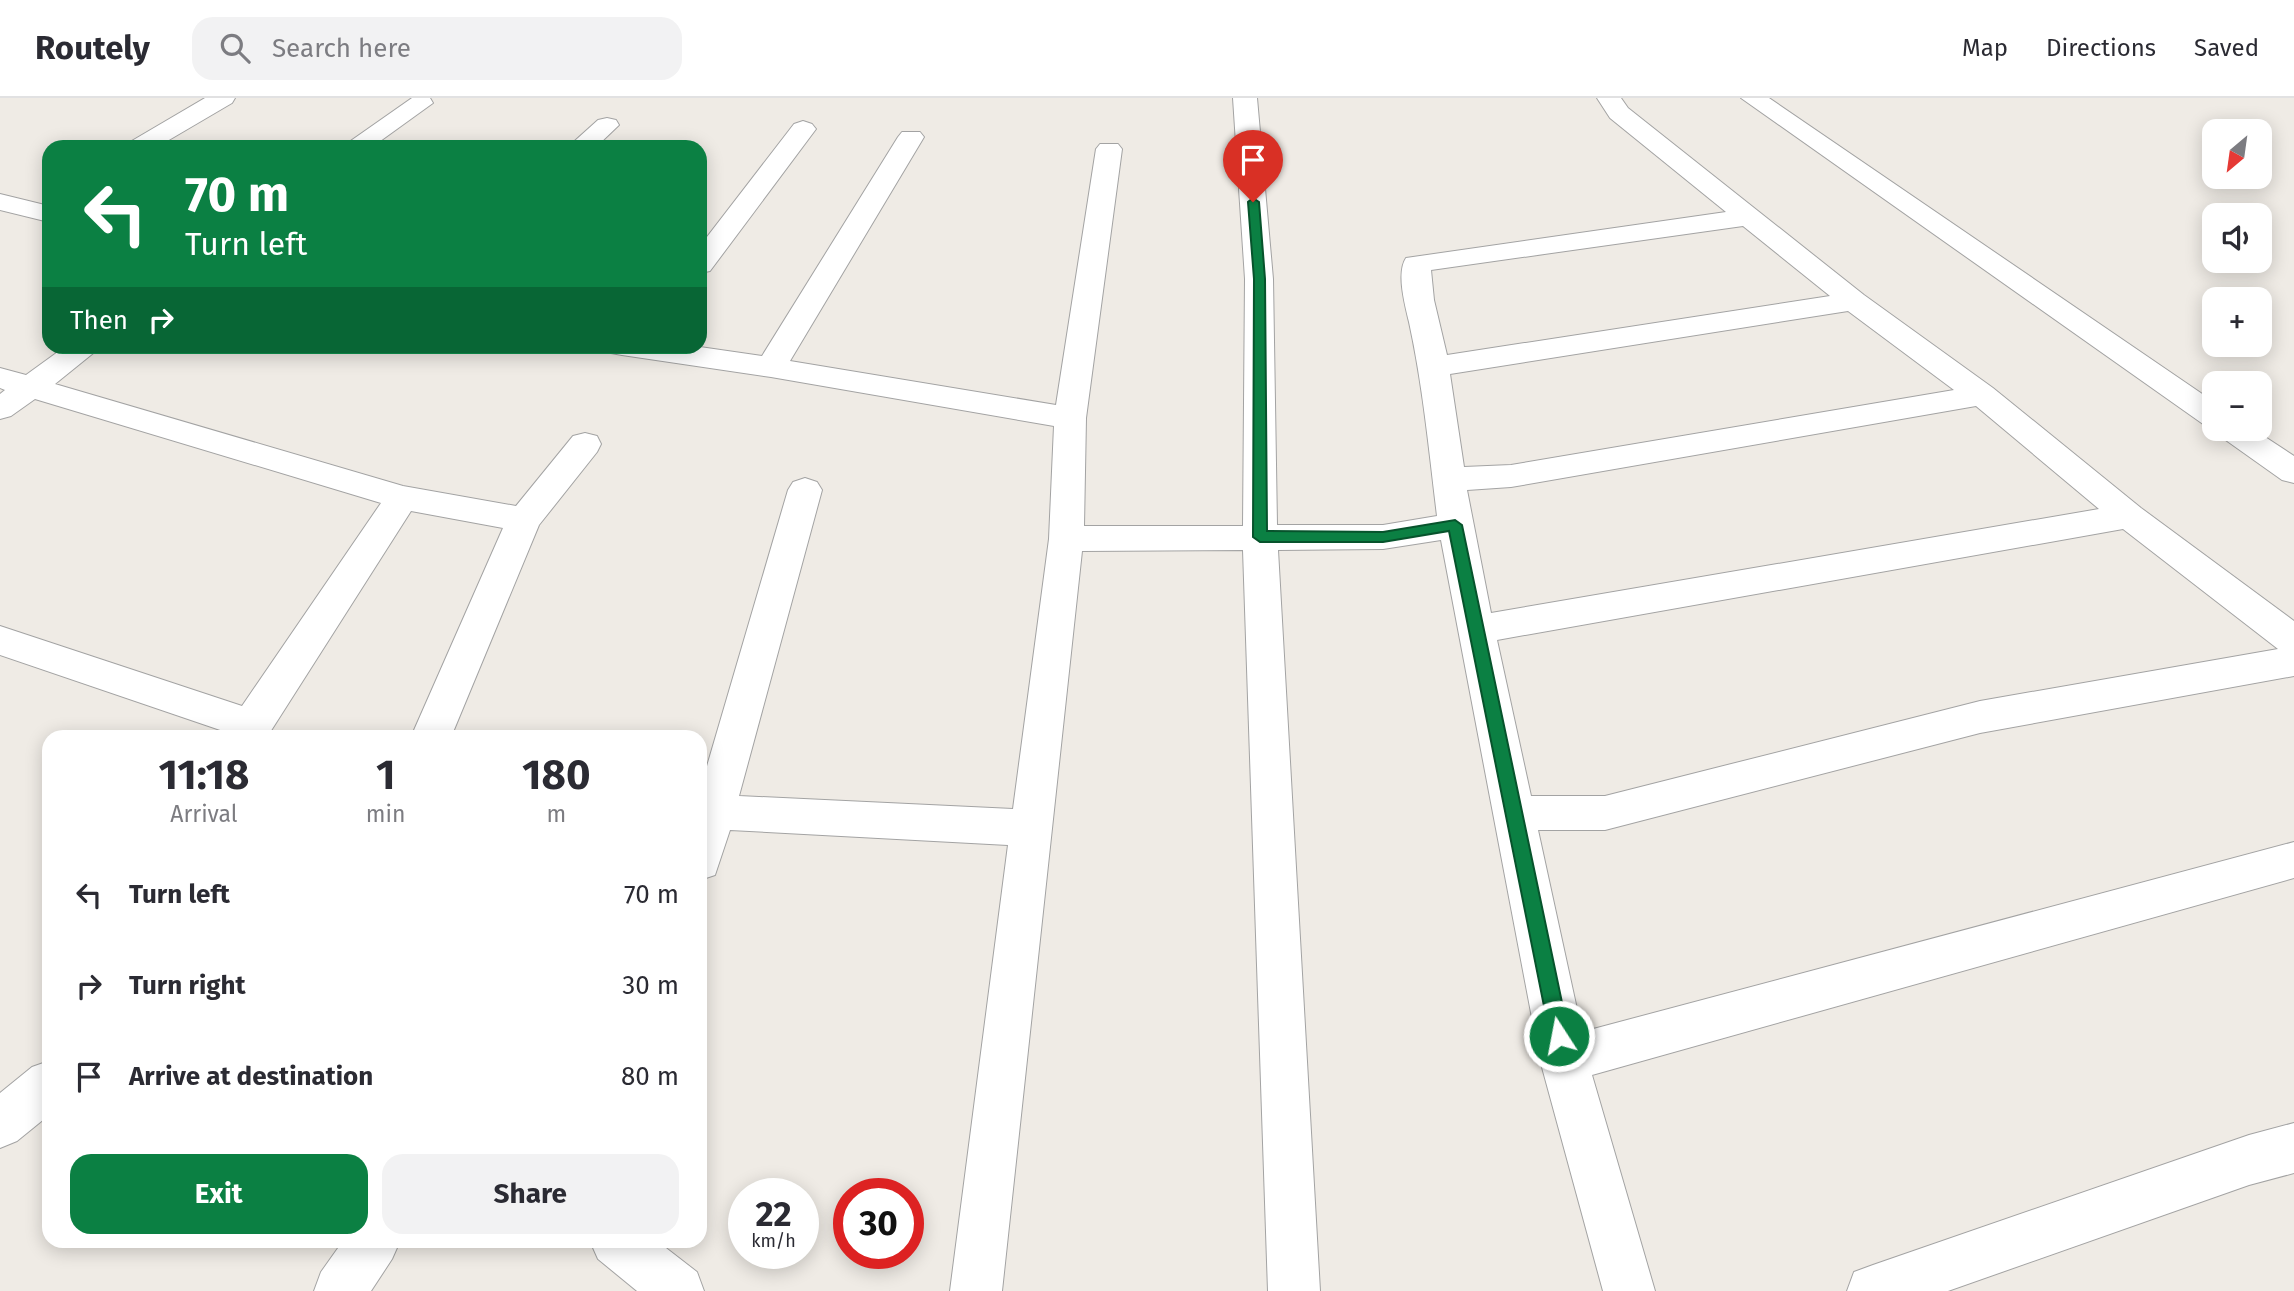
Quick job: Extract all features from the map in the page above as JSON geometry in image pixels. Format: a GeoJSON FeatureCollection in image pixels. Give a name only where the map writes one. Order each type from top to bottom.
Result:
{"type":"FeatureCollection","features":[{"type":"Feature","properties":{"kind":"street"},"geometry":{"type":"LineString","coordinates":[[151,140],[223,98]]}},
{"type":"Feature","properties":{"kind":"street"},"geometry":{"type":"LineString","coordinates":[[1245,98],[1259,279],[1260,537],[1294,1291]]}},
{"type":"Feature","properties":{"kind":"street"},"geometry":{"type":"LineString","coordinates":[[1609,98],[1619,113],[1854,301],[1982,395],[2129,516],[2294,641]]}},
{"type":"Feature","properties":{"kind":"street"},"geometry":{"type":"LineString","coordinates":[[1753,98],[2202,409]]}},
{"type":"Feature","properties":{"kind":"street"},"geometry":{"type":"LineString","coordinates":[[366,140],[421,103]]}},
{"type":"Feature","properties":{"kind":"street"},"geometry":{"type":"LineString","coordinates":[[589,140],[607,125]]}},
{"type":"Feature","properties":{"kind":"street"},"geometry":{"type":"LineString","coordinates":[[707,256],[803,129]]}},
{"type":"Feature","properties":{"kind":"street"},"geometry":{"type":"LineString","coordinates":[[771,367],[911,137]]}},
{"type":"Feature","properties":{"kind":"street"},"geometry":{"type":"LineString","coordinates":[[976,1291],[1066,539],[1070,418],[1108,149]]}},
{"type":"Feature","properties":{"kind":"street"},"geometry":{"type":"LineString","coordinates":[[0,202],[42,208]]}},
{"type":"Feature","properties":{"kind":"street"},"geometry":{"type":"LineString","coordinates":[[1629,1291],[1564,1060],[1516,813],[1455,525],[1434,367],[1419,300],[1416,264],[1749,217]]}},
{"type":"Feature","properties":{"kind":"street"},"geometry":{"type":"LineString","coordinates":[[1434,367],[1854,301]]}},
{"type":"Feature","properties":{"kind":"street"},"geometry":{"type":"LineString","coordinates":[[0,409],[76,354]]}},
{"type":"Feature","properties":{"kind":"street"},"geometry":{"type":"LineString","coordinates":[[676,354],[771,367],[1070,418]]}},
{"type":"Feature","properties":{"kind":"street"},"geometry":{"type":"LineString","coordinates":[[0,378],[402,498],[524,520]]}},
{"type":"Feature","properties":{"kind":"street"},"geometry":{"type":"LineString","coordinates":[[1449,479],[1511,476],[1982,395]]}},
{"type":"Feature","properties":{"kind":"street"},"geometry":{"type":"LineString","coordinates":[[2249,441],[2294,472]]}},
{"type":"Feature","properties":{"kind":"street"},"geometry":{"type":"LineString","coordinates":[[434,730],[524,520],[585,444]]}},
{"type":"Feature","properties":{"kind":"street"},"geometry":{"type":"LineString","coordinates":[[805,490],[707,811],[1032,828]]}},
{"type":"Feature","properties":{"kind":"street"},"geometry":{"type":"LineString","coordinates":[[250,730],[402,498]]}},
{"type":"Feature","properties":{"kind":"street"},"geometry":{"type":"LineString","coordinates":[[1478,629],[2129,516]]}},
{"type":"Feature","properties":{"kind":"street"},"geometry":{"type":"LineString","coordinates":[[1066,539],[1383,537],[1455,525]]}},
{"type":"Feature","properties":{"kind":"street"},"geometry":{"type":"LineString","coordinates":[[0,640],[246,730]]}},
{"type":"Feature","properties":{"kind":"street"},"geometry":{"type":"LineString","coordinates":[[1516,813],[1605,813],[1980,717],[2294,661]]}},
{"type":"Feature","properties":{"kind":"street"},"geometry":{"type":"LineString","coordinates":[[1564,1060],[2066,920],[2294,860]]}},
{"type":"Feature","properties":{"kind":"street"},"geometry":{"type":"LineString","coordinates":[[0,1124],[42,1090]]}},
{"type":"Feature","properties":{"kind":"street"},"geometry":{"type":"LineString","coordinates":[[1873,1291],[2249,1160],[2294,1148]]}},
{"type":"Feature","properties":{"kind":"street"},"geometry":{"type":"LineString","coordinates":[[340,1291],[369,1248]]}},
{"type":"Feature","properties":{"kind":"street"},"geometry":{"type":"LineString","coordinates":[[626,1248],[678,1291]]}},
{"type":"Feature","properties":{"kind":"route"},"geometry":{"type":"LineString","coordinates":[[1253,202],[1259,279],[1260,537],[1383,537],[1455,525],[1516,813],[1559,1036]]}}]}
